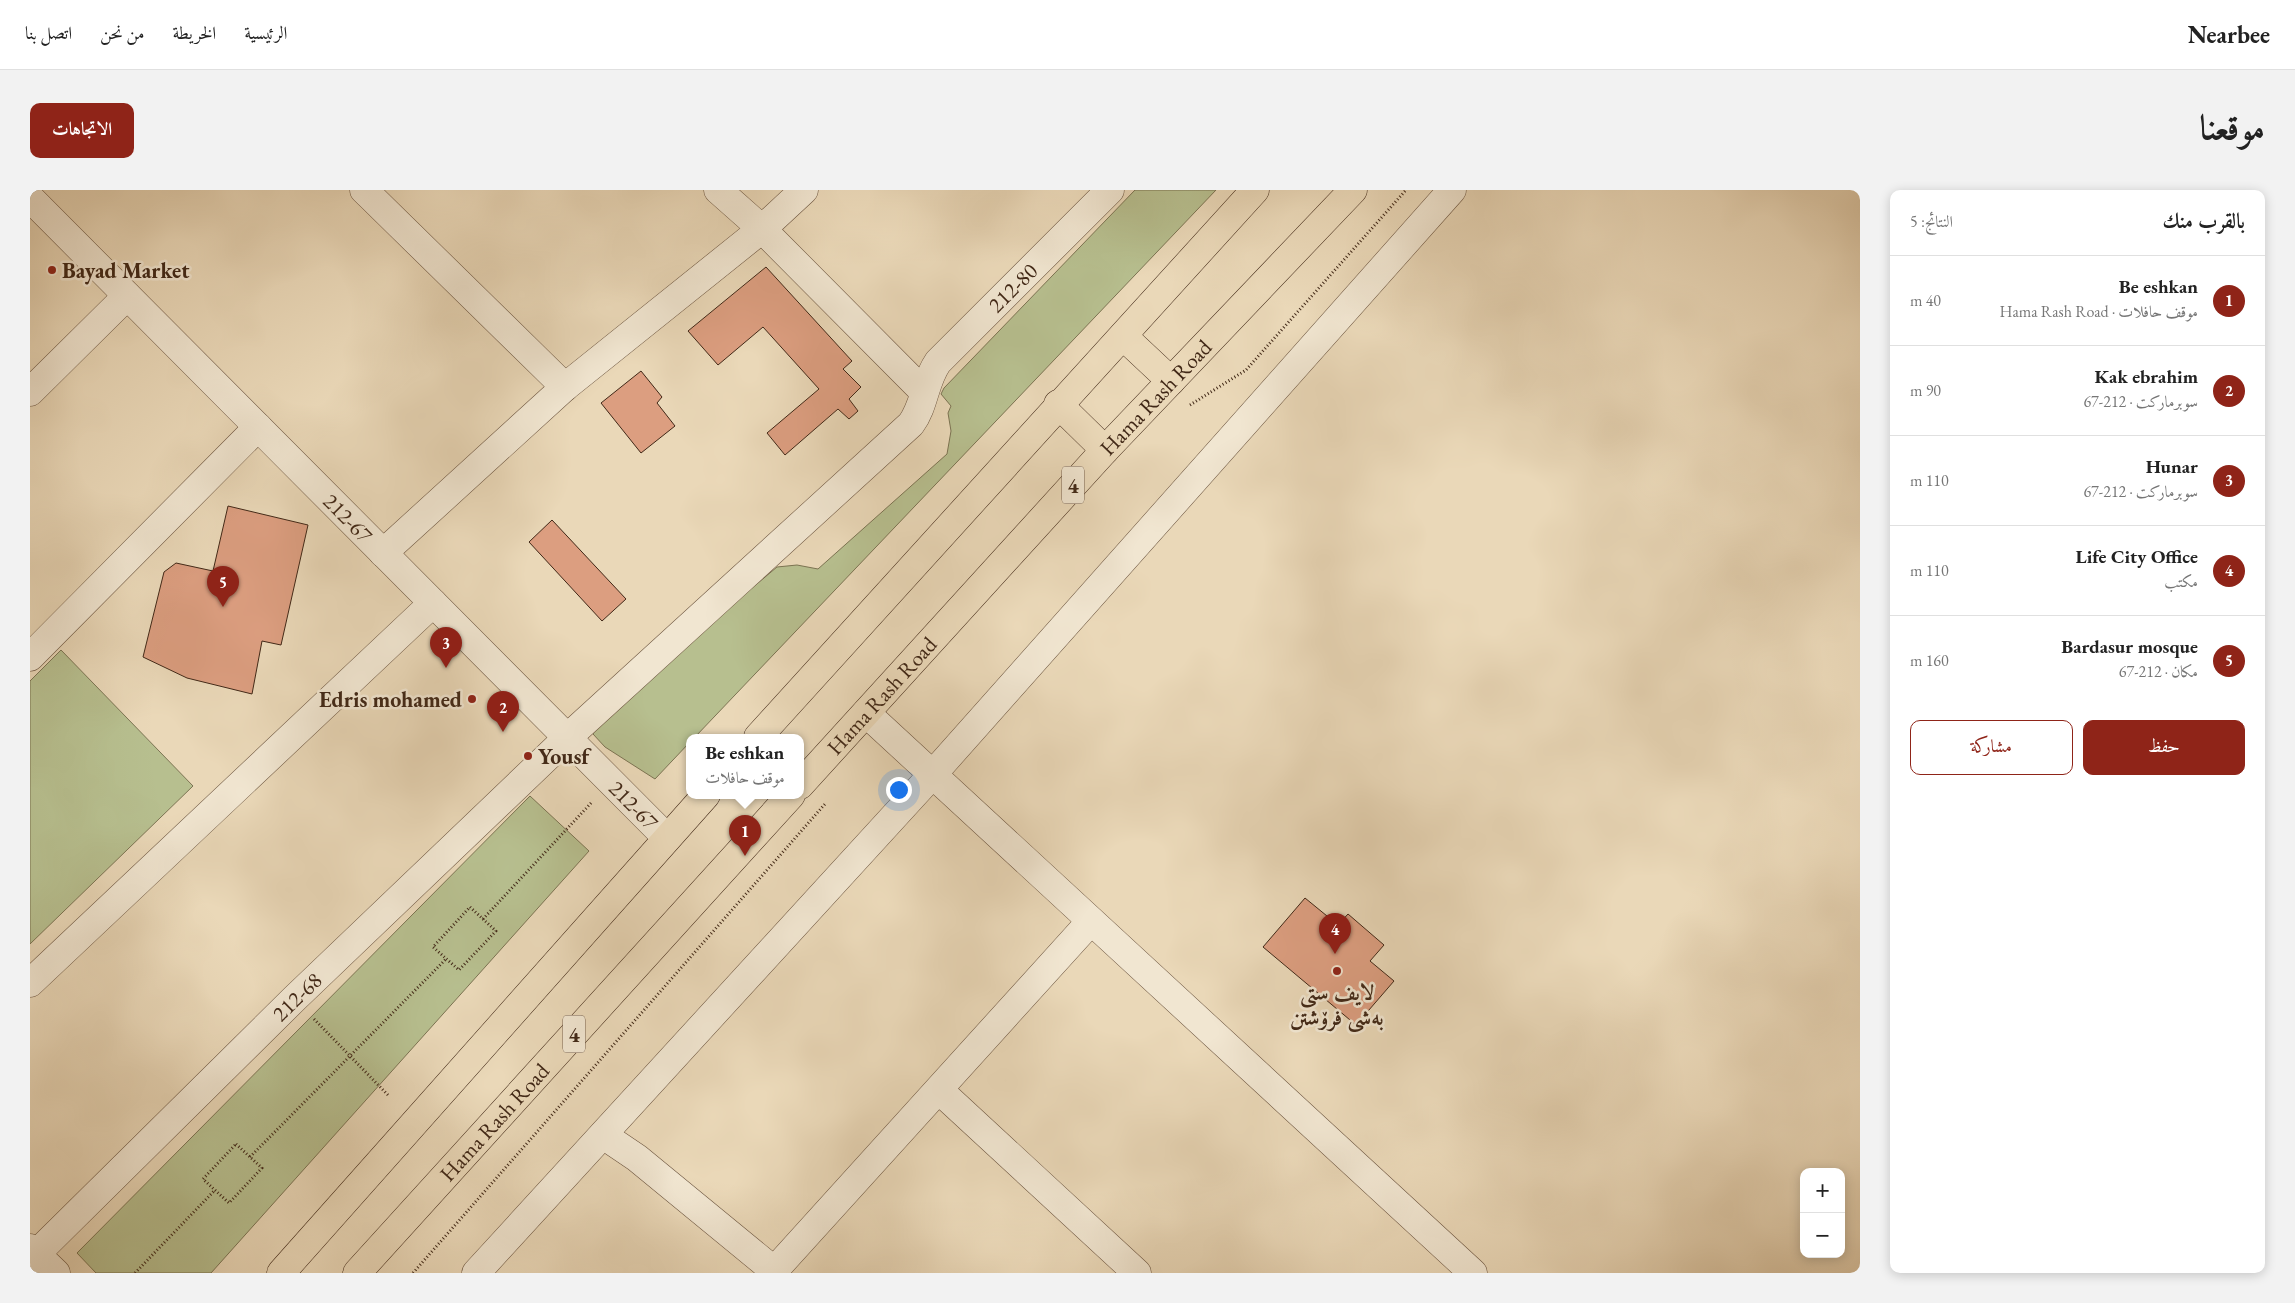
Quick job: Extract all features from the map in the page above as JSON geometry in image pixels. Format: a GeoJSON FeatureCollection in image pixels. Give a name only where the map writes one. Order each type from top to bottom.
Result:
{"type":"FeatureCollection","features":[{"type":"Feature","properties":{"kind":"highway"},"geometry":{"type":"LineString","coordinates":[[761,734],[1058,404],[1255,190]]}},
{"type":"Feature","properties":{"kind":"highway","name":"Hama Rash Road"},"geometry":{"type":"LineString","coordinates":[[804,781],[1105,450],[1353,190]]}},
{"type":"Feature","properties":{"kind":"highway"},"geometry":{"type":"LineString","coordinates":[[1122,336],[1171,381]]}},
{"type":"Feature","properties":{"kind":"highway"},"geometry":{"type":"LineString","coordinates":[[1058,404],[1105,450]]}},
{"type":"Feature","properties":{"kind":"highway"},"geometry":{"type":"LineString","coordinates":[[281,1273],[702,799]]}},
{"type":"Feature","properties":{"kind":"highway","name":"Hama Rash Road"},"geometry":{"type":"LineString","coordinates":[[357,1273],[788,799]]}},
{"type":"Feature","properties":{"kind":"street"},"geometry":{"type":"LineString","coordinates":[[364,190],[565,387]]}},
{"type":"Feature","properties":{"kind":"street"},"geometry":{"type":"LineString","coordinates":[[718,190],[762,229],[924,392]]}},
{"type":"Feature","properties":{"kind":"street"},"geometry":{"type":"LineString","coordinates":[[383,553],[565,387],[762,229],[804,190]]}},
{"type":"Feature","properties":{"kind":"street","name":"212-80"},"geometry":{"type":"LineString","coordinates":[[568,738],[911,424],[920,409],[932,371],[938,362],[1110,190]]}},
{"type":"Feature","properties":{"kind":"street"},"geometry":{"type":"LineString","coordinates":[[476,1273],[932,775],[1452,190]]}},
{"type":"Feature","properties":{"kind":"street","name":"212-67"},"geometry":{"type":"LineString","coordinates":[[30,198],[667,838]]}},
{"type":"Feature","properties":{"kind":"street"},"geometry":{"type":"LineString","coordinates":[[30,392],[128,296]]}},
{"type":"Feature","properties":{"kind":"street"},"geometry":{"type":"LineString","coordinates":[[30,657],[258,427]]}},
{"type":"Feature","properties":{"kind":"street"},"geometry":{"type":"LineString","coordinates":[[30,983],[432,603]]}},
{"type":"Feature","properties":{"kind":"street"},"geometry":{"type":"LineString","coordinates":[[866,713],[1473,1273]]}},
{"type":"Feature","properties":{"kind":"street","name":"212-68"},"geometry":{"type":"LineString","coordinates":[[32,1254],[294,999],[568,738]]}},
{"type":"Feature","properties":{"kind":"street"},"geometry":{"type":"LineString","coordinates":[[602,1135],[637,1158],[774,1272],[1091,922]]}},
{"type":"Feature","properties":{"kind":"street"},"geometry":{"type":"LineString","coordinates":[[939,1090],[1137,1273]]}},
{"type":"Feature","properties":{"kind":"street"},"geometry":{"type":"LineString","coordinates":[[32,1254],[56,1273]]}},
{"type":"Feature","properties":{"kind":"path"},"geometry":{"type":"LineString","coordinates":[[483,919],[610,782]]}},
{"type":"Feature","properties":{"kind":"path"},"geometry":{"type":"LineString","coordinates":[[470,907],[496,931],[459,970],[446,959],[433,946],[470,907]]}},
{"type":"Feature","properties":{"kind":"path"},"geometry":{"type":"LineString","coordinates":[[250,1157],[351,1058],[446,959]]}},
{"type":"Feature","properties":{"kind":"path"},"geometry":{"type":"LineString","coordinates":[[294,999],[388,1095]]}},
{"type":"Feature","properties":{"kind":"path"},"geometry":{"type":"LineString","coordinates":[[236,1144],[262,1168],[229,1203],[215,1190],[203,1179],[236,1144]]}},
{"type":"Feature","properties":{"kind":"path"},"geometry":{"type":"LineString","coordinates":[[135,1273],[215,1190]]}},
{"type":"Feature","properties":{"kind":"green space"},"geometry":{"type":"Polygon","coordinates":[[[1135,190],[1216,190],[698,734],[686,734],[686,746],[655,779],[605,747],[593,734],[595,724],[618,701],[777,567],[797,565],[818,569],[947,454],[951,431],[948,413],[951,406],[941,394],[944,388],[1135,190]]]}},
{"type":"Feature","properties":{"kind":"green space"},"geometry":{"type":"Polygon","coordinates":[[[61,650],[193,786],[30,944],[30,681],[61,650]]]}},
{"type":"Feature","properties":{"kind":"green space"},"geometry":{"type":"Polygon","coordinates":[[[530,796],[589,851],[211,1273],[96,1273],[77,1253],[530,796]]]}},
{"type":"Feature","properties":{"kind":"building"},"geometry":{"type":"Polygon","coordinates":[[[766,267],[852,361],[843,369],[861,387],[849,399],[858,411],[849,419],[838,409],[785,455],[767,433],[819,389],[763,327],[718,365],[688,331],[766,267]]]}},
{"type":"Feature","properties":{"kind":"building"},"geometry":{"type":"Polygon","coordinates":[[[641,371],[662,397],[657,403],[675,426],[641,453],[601,403],[641,371]]]}},
{"type":"Feature","properties":{"kind":"building"},"geometry":{"type":"Polygon","coordinates":[[[228,506],[308,525],[281,645],[262,641],[252,694],[187,678],[143,657],[164,572],[176,563],[213,571],[228,506]]]}},
{"type":"Feature","properties":{"kind":"building"},"geometry":{"type":"Polygon","coordinates":[[[552,520],[626,599],[602,621],[529,542],[552,520]]]}},
{"type":"Feature","properties":{"kind":"building","name":"لایف ستی بەشی فرۆشتن"},"geometry":{"type":"Polygon","coordinates":[[[1305,898],[1338,925],[1348,914],[1384,945],[1370,961],[1394,981],[1356,1025],[1263,947],[1305,898]]]}},
{"type":"Feature","properties":{"kind":"place","name":"Bayad Market"},"geometry":{"type":"Point","coordinates":[52,270]}},
{"type":"Feature","properties":{"kind":"place","name":"Bardasur mosque"},"geometry":{"type":"Point","coordinates":[223,607]}},
{"type":"Feature","properties":{"kind":"place","name":"Hunar"},"geometry":{"type":"Point","coordinates":[446,668]}},
{"type":"Feature","properties":{"kind":"place","name":"Edris mohamed"},"geometry":{"type":"Point","coordinates":[472,699]}},
{"type":"Feature","properties":{"kind":"place","name":"Kak ebrahim"},"geometry":{"type":"Point","coordinates":[503,732]}},
{"type":"Feature","properties":{"kind":"place","name":"Yousf"},"geometry":{"type":"Point","coordinates":[528,756]}},
{"type":"Feature","properties":{"kind":"place","name":"Be eshkan"},"geometry":{"type":"Point","coordinates":[745,856]}},
{"type":"Feature","properties":{"kind":"place","name":"Life City Office"},"geometry":{"type":"Point","coordinates":[1335,954]}},
{"type":"Feature","properties":{"kind":"place","name":"لایف ستی بەشی فرۆشتن"},"geometry":{"type":"Point","coordinates":[1337,971]}}]}
